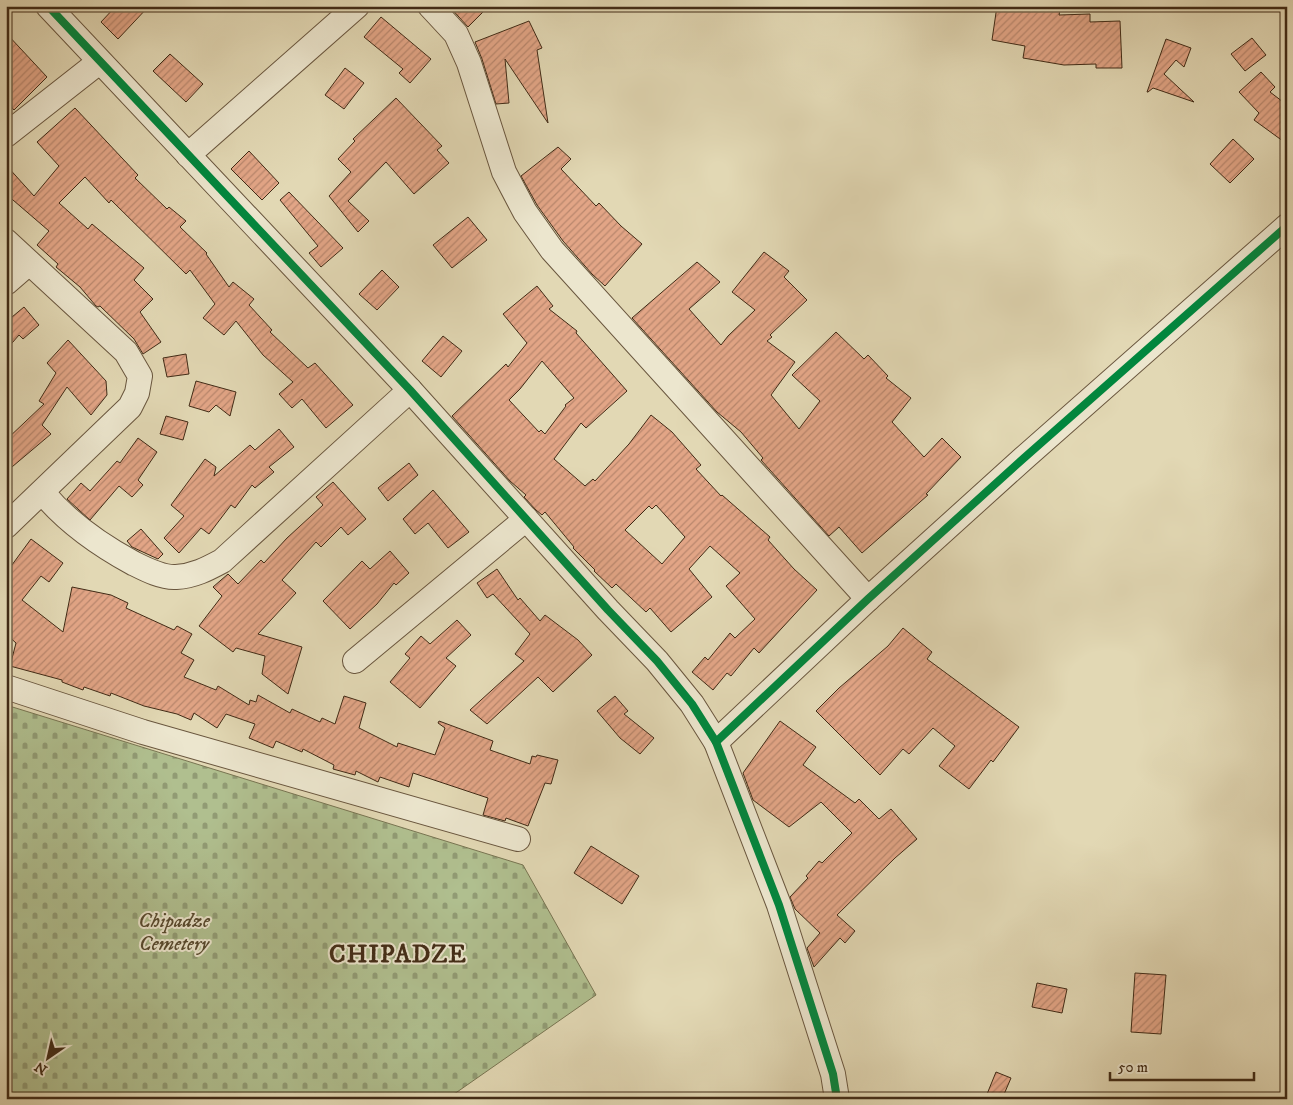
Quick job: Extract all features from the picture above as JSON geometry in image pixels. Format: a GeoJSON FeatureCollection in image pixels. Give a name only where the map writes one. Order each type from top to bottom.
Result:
{"type":"FeatureCollection","features":[{"type":"Feature","properties":{"kind":"street"},"geometry":{"type":"LineString","coordinates":[[48,6],[410,390],[608,610],[657,661],[692,704],[716,742],[779,905],[833,1074],[837,1099]]}},
{"type":"Feature","properties":{"kind":"street"},"geometry":{"type":"LineString","coordinates":[[188,154],[357,6]]}},
{"type":"Feature","properties":{"kind":"street"},"geometry":{"type":"LineString","coordinates":[[430,6],[456,34],[469,63],[504,172],[525,212],[552,250],[868,599]]}},
{"type":"Feature","properties":{"kind":"street"},"geometry":{"type":"LineString","coordinates":[[6,134],[99,62]]}},
{"type":"Feature","properties":{"kind":"street"},"geometry":{"type":"LineString","coordinates":[[716,742],[868,599],[1024,458],[1287,226]]}},
{"type":"Feature","properties":{"kind":"street"},"geometry":{"type":"LineString","coordinates":[[6,241],[126,352],[140,376],[137,394],[130,407],[43,493],[6,526]]}},
{"type":"Feature","properties":{"kind":"street"},"geometry":{"type":"LineString","coordinates":[[6,283],[29,263]]}},
{"type":"Feature","properties":{"kind":"street"},"geometry":{"type":"LineString","coordinates":[[43,493],[82,532],[110,550],[148,570],[174,578],[197,575],[222,561],[410,390]]}},
{"type":"Feature","properties":{"kind":"street"},"geometry":{"type":"LineString","coordinates":[[355,661],[526,519]]}},
{"type":"Feature","properties":{"kind":"street"},"geometry":{"type":"LineString","coordinates":[[6,687],[143,732],[518,839]]}},
{"type":"Feature","properties":{"kind":"green space","name":"Chipadze Cemetery"},"geometry":{"type":"Polygon","coordinates":[[[6,705],[523,865],[596,995],[447,1099],[6,1099],[6,705]]]}},
{"type":"Feature","properties":{"kind":"building"},"geometry":{"type":"Polygon","coordinates":[[[116,6],[149,6],[118,39],[101,22],[116,6]]]}},
{"type":"Feature","properties":{"kind":"building"},"geometry":{"type":"Polygon","coordinates":[[[449,6],[489,6],[468,27],[449,6]]]}},
{"type":"Feature","properties":{"kind":"building"},"geometry":{"type":"Polygon","coordinates":[[[997,6],[1061,6],[1059,15],[1090,14],[1090,22],[1120,21],[1122,68],[1096,68],[1096,64],[1064,65],[1023,58],[1025,46],[992,40],[997,6]]]}},
{"type":"Feature","properties":{"kind":"building"},"geometry":{"type":"Polygon","coordinates":[[[381,17],[431,59],[410,83],[399,73],[403,69],[364,37],[381,17]]]}},
{"type":"Feature","properties":{"kind":"building"},"geometry":{"type":"Polygon","coordinates":[[[529,21],[542,48],[537,50],[548,123],[505,59],[509,103],[496,104],[475,42],[529,21]]]}},
{"type":"Feature","properties":{"kind":"building"},"geometry":{"type":"Polygon","coordinates":[[[6,33],[47,77],[14,110],[6,101],[6,33]]]}},
{"type":"Feature","properties":{"kind":"building"},"geometry":{"type":"Polygon","coordinates":[[[1252,38],[1266,55],[1245,71],[1231,54],[1252,38]]]}},
{"type":"Feature","properties":{"kind":"building"},"geometry":{"type":"Polygon","coordinates":[[[1166,39],[1191,48],[1184,67],[1176,60],[1164,74],[1194,102],[1153,88],[1147,92],[1166,39]]]}},
{"type":"Feature","properties":{"kind":"building"},"geometry":{"type":"Polygon","coordinates":[[[170,54],[203,84],[186,102],[153,71],[170,54]]]}},
{"type":"Feature","properties":{"kind":"building"},"geometry":{"type":"Polygon","coordinates":[[[345,68],[364,83],[344,109],[325,95],[345,68]]]}},
{"type":"Feature","properties":{"kind":"building"},"geometry":{"type":"Polygon","coordinates":[[[1261,72],[1275,87],[1270,92],[1287,105],[1287,144],[1254,120],[1259,113],[1239,92],[1261,72]]]}},
{"type":"Feature","properties":{"kind":"building"},"geometry":{"type":"Polygon","coordinates":[[[396,98],[442,146],[437,150],[449,163],[414,194],[386,162],[348,201],[369,221],[358,232],[329,196],[351,172],[338,159],[355,141],[353,139],[396,98]]]}},
{"type":"Feature","properties":{"kind":"building"},"geometry":{"type":"Polygon","coordinates":[[[75,108],[138,175],[135,178],[167,209],[169,207],[186,221],[180,227],[207,253],[229,287],[233,282],[254,299],[249,305],[272,330],[270,332],[308,368],[315,363],[353,405],[326,428],[302,399],[292,408],[279,394],[293,382],[263,355],[236,321],[224,335],[203,318],[215,304],[190,270],[186,274],[111,200],[109,203],[85,177],[59,203],[88,229],[92,224],[144,268],[134,280],[153,299],[140,312],[161,342],[143,354],[134,339],[100,306],[96,306],[80,287],[56,267],[58,264],[37,245],[49,231],[6,194],[6,165],[34,196],[59,166],[37,142],[75,108]]]}},
{"type":"Feature","properties":{"kind":"building"},"geometry":{"type":"Polygon","coordinates":[[[1233,139],[1254,159],[1230,183],[1210,164],[1233,139]]]}},
{"type":"Feature","properties":{"kind":"building"},"geometry":{"type":"Polygon","coordinates":[[[558,147],[571,159],[561,169],[596,206],[599,203],[642,244],[605,286],[563,241],[537,205],[521,176],[558,147]]]}},
{"type":"Feature","properties":{"kind":"building"},"geometry":{"type":"Polygon","coordinates":[[[249,151],[279,183],[262,200],[231,169],[249,151]]]}},
{"type":"Feature","properties":{"kind":"building"},"geometry":{"type":"Polygon","coordinates":[[[289,192],[343,248],[321,267],[309,253],[318,246],[280,200],[289,192]]]}},
{"type":"Feature","properties":{"kind":"building"},"geometry":{"type":"Polygon","coordinates":[[[468,217],[487,240],[452,268],[433,245],[468,217]]]}},
{"type":"Feature","properties":{"kind":"building"},"geometry":{"type":"Polygon","coordinates":[[[764,252],[789,271],[784,277],[807,300],[770,335],[772,337],[767,341],[795,362],[771,395],[799,429],[820,401],[792,375],[836,332],[864,359],[868,355],[888,376],[886,378],[911,398],[892,422],[924,457],[942,438],[961,457],[926,494],[928,495],[862,553],[839,527],[829,536],[761,460],[763,458],[741,432],[717,412],[632,318],[697,262],[720,282],[689,309],[721,345],[755,310],[732,292],[764,252]]]}},
{"type":"Feature","properties":{"kind":"building"},"geometry":{"type":"Polygon","coordinates":[[[382,270],[399,287],[377,310],[359,294],[382,270]]]}},
{"type":"Feature","properties":{"kind":"building"},"geometry":{"type":"Polygon","coordinates":[[[537,286],[553,306],[549,309],[577,331],[576,333],[627,391],[586,428],[581,423],[554,459],[585,486],[593,479],[595,481],[629,444],[651,415],[672,432],[701,465],[696,469],[721,496],[770,537],[768,540],[794,569],[817,590],[759,653],[754,648],[731,676],[727,673],[713,690],[692,672],[705,657],[708,660],[730,633],[735,638],[755,619],[726,586],[740,573],[710,546],[689,569],[712,597],[671,632],[650,608],[646,612],[616,584],[612,588],[594,571],[545,512],[542,515],[536,510],[524,497],[526,495],[510,481],[452,416],[506,364],[508,367],[527,343],[503,314],[537,286]],[[542,361],[509,400],[539,432],[541,430],[545,434],[565,405],[574,398],[542,361]],[[656,505],[652,509],[649,506],[625,530],[662,564],[685,537],[656,505]]]}},
{"type":"Feature","properties":{"kind":"building"},"geometry":{"type":"Polygon","coordinates":[[[24,307],[39,325],[23,339],[19,335],[6,350],[6,322],[24,307]]]}},
{"type":"Feature","properties":{"kind":"building"},"geometry":{"type":"Polygon","coordinates":[[[443,336],[462,351],[441,377],[422,361],[443,336]]]}},
{"type":"Feature","properties":{"kind":"building"},"geometry":{"type":"Polygon","coordinates":[[[68,340],[106,381],[107,395],[91,415],[67,387],[42,425],[51,434],[6,472],[6,440],[44,404],[39,401],[56,373],[47,363],[68,340]]]}},
{"type":"Feature","properties":{"kind":"building"},"geometry":{"type":"Polygon","coordinates":[[[186,354],[189,374],[167,377],[163,358],[186,354]]]}},
{"type":"Feature","properties":{"kind":"building"},"geometry":{"type":"Polygon","coordinates":[[[196,381],[236,392],[230,416],[216,405],[209,412],[189,406],[196,381]]]}},
{"type":"Feature","properties":{"kind":"building"},"geometry":{"type":"Polygon","coordinates":[[[166,416],[188,422],[183,440],[160,434],[166,416]]]}},
{"type":"Feature","properties":{"kind":"building"},"geometry":{"type":"Polygon","coordinates":[[[279,429],[294,447],[269,467],[274,472],[255,488],[252,485],[235,508],[231,505],[209,534],[201,528],[179,553],[164,538],[184,516],[171,505],[205,459],[216,467],[214,476],[250,445],[255,450],[279,429]]]}},
{"type":"Feature","properties":{"kind":"building"},"geometry":{"type":"Polygon","coordinates":[[[138,438],[157,452],[138,480],[143,485],[132,497],[119,486],[90,520],[67,499],[81,483],[90,491],[117,461],[120,463],[138,438]]]}},
{"type":"Feature","properties":{"kind":"building"},"geometry":{"type":"Polygon","coordinates":[[[409,463],[418,475],[388,501],[378,488],[409,463]]]}},
{"type":"Feature","properties":{"kind":"building"},"geometry":{"type":"Polygon","coordinates":[[[333,482],[366,519],[348,535],[341,527],[321,547],[316,542],[282,580],[296,593],[258,634],[302,647],[288,694],[262,674],[265,656],[236,648],[233,652],[199,626],[222,596],[213,587],[228,574],[238,584],[261,560],[264,563],[287,538],[323,505],[316,497],[333,482]]]}},
{"type":"Feature","properties":{"kind":"building"},"geometry":{"type":"Polygon","coordinates":[[[433,490],[469,532],[448,548],[428,523],[415,534],[403,519],[433,490]]]}},
{"type":"Feature","properties":{"kind":"building"},"geometry":{"type":"Polygon","coordinates":[[[141,529],[163,554],[158,559],[132,547],[127,541],[141,529]]]}},
{"type":"Feature","properties":{"kind":"building"},"geometry":{"type":"Polygon","coordinates":[[[31,539],[63,563],[49,582],[41,576],[22,600],[63,632],[72,587],[111,595],[128,603],[126,608],[174,630],[177,626],[192,634],[181,653],[194,660],[184,677],[216,690],[218,686],[249,705],[250,700],[256,702],[258,695],[290,713],[292,709],[320,722],[322,718],[335,724],[344,696],[366,703],[359,728],[397,747],[398,743],[435,755],[445,728],[438,723],[439,721],[493,741],[490,750],[530,764],[532,756],[536,757],[537,755],[558,760],[551,784],[545,783],[528,826],[506,818],[505,821],[483,815],[488,798],[413,773],[409,787],[380,777],[378,782],[356,771],[355,775],[333,769],[334,765],[303,749],[302,752],[276,741],[273,748],[249,738],[255,724],[226,714],[217,728],[194,713],[191,720],[177,714],[144,706],[111,693],[110,696],[84,687],[83,690],[62,682],[62,680],[10,666],[16,643],[6,634],[6,573],[31,539]]]}},
{"type":"Feature","properties":{"kind":"building"},"geometry":{"type":"Polygon","coordinates":[[[390,551],[409,573],[396,585],[394,583],[377,604],[350,629],[323,601],[362,561],[370,569],[390,551]]]}},
{"type":"Feature","properties":{"kind":"building"},"geometry":{"type":"Polygon","coordinates":[[[497,569],[518,600],[520,598],[540,621],[545,615],[578,640],[592,655],[553,692],[538,677],[487,724],[470,710],[524,661],[515,654],[530,634],[493,594],[487,598],[477,583],[497,569]]]}},
{"type":"Feature","properties":{"kind":"building"},"geometry":{"type":"Polygon","coordinates":[[[457,620],[471,635],[446,658],[456,666],[420,708],[390,682],[410,658],[405,654],[421,636],[430,644],[457,620]]]}},
{"type":"Feature","properties":{"kind":"building"},"geometry":{"type":"Polygon","coordinates":[[[903,628],[932,652],[927,659],[1019,727],[993,762],[991,760],[969,789],[939,766],[955,746],[933,728],[909,754],[903,749],[880,775],[816,711],[839,688],[888,646],[903,628]]]}},
{"type":"Feature","properties":{"kind":"building"},"geometry":{"type":"Polygon","coordinates":[[[615,696],[628,711],[624,714],[654,738],[640,754],[620,738],[597,711],[615,696]]]}},
{"type":"Feature","properties":{"kind":"building"},"geometry":{"type":"Polygon","coordinates":[[[780,721],[816,747],[803,765],[855,803],[859,799],[879,819],[891,809],[917,839],[837,915],[855,931],[845,943],[840,938],[814,967],[807,948],[820,933],[795,909],[790,897],[808,878],[806,876],[819,861],[822,863],[852,833],[821,802],[789,827],[753,800],[743,773],[780,721]]]}},
{"type":"Feature","properties":{"kind":"building"},"geometry":{"type":"Polygon","coordinates":[[[591,846],[639,876],[622,904],[574,873],[591,846]]]}},
{"type":"Feature","properties":{"kind":"building"},"geometry":{"type":"Polygon","coordinates":[[[1135,973],[1166,975],[1161,1034],[1131,1032],[1135,973]]]}},
{"type":"Feature","properties":{"kind":"building"},"geometry":{"type":"Polygon","coordinates":[[[1037,983],[1067,989],[1062,1013],[1032,1007],[1037,983]]]}},
{"type":"Feature","properties":{"kind":"building"},"geometry":{"type":"Polygon","coordinates":[[[996,1072],[1011,1078],[1002,1099],[985,1099],[996,1072]]]}},
{"type":"Feature","properties":{"kind":"cycle path"},"geometry":{"type":"LineString","coordinates":[[48,6],[410,390],[608,610],[657,661],[692,704],[716,742],[779,905],[833,1074],[837,1099]]}},
{"type":"Feature","properties":{"kind":"cycle path"},"geometry":{"type":"LineString","coordinates":[[716,742],[868,599],[1024,458],[1287,226]]}},
{"type":"Feature","properties":{"kind":"district","name":"CHIPADZE"},"geometry":{"type":"Point","coordinates":[398,953]}}]}
